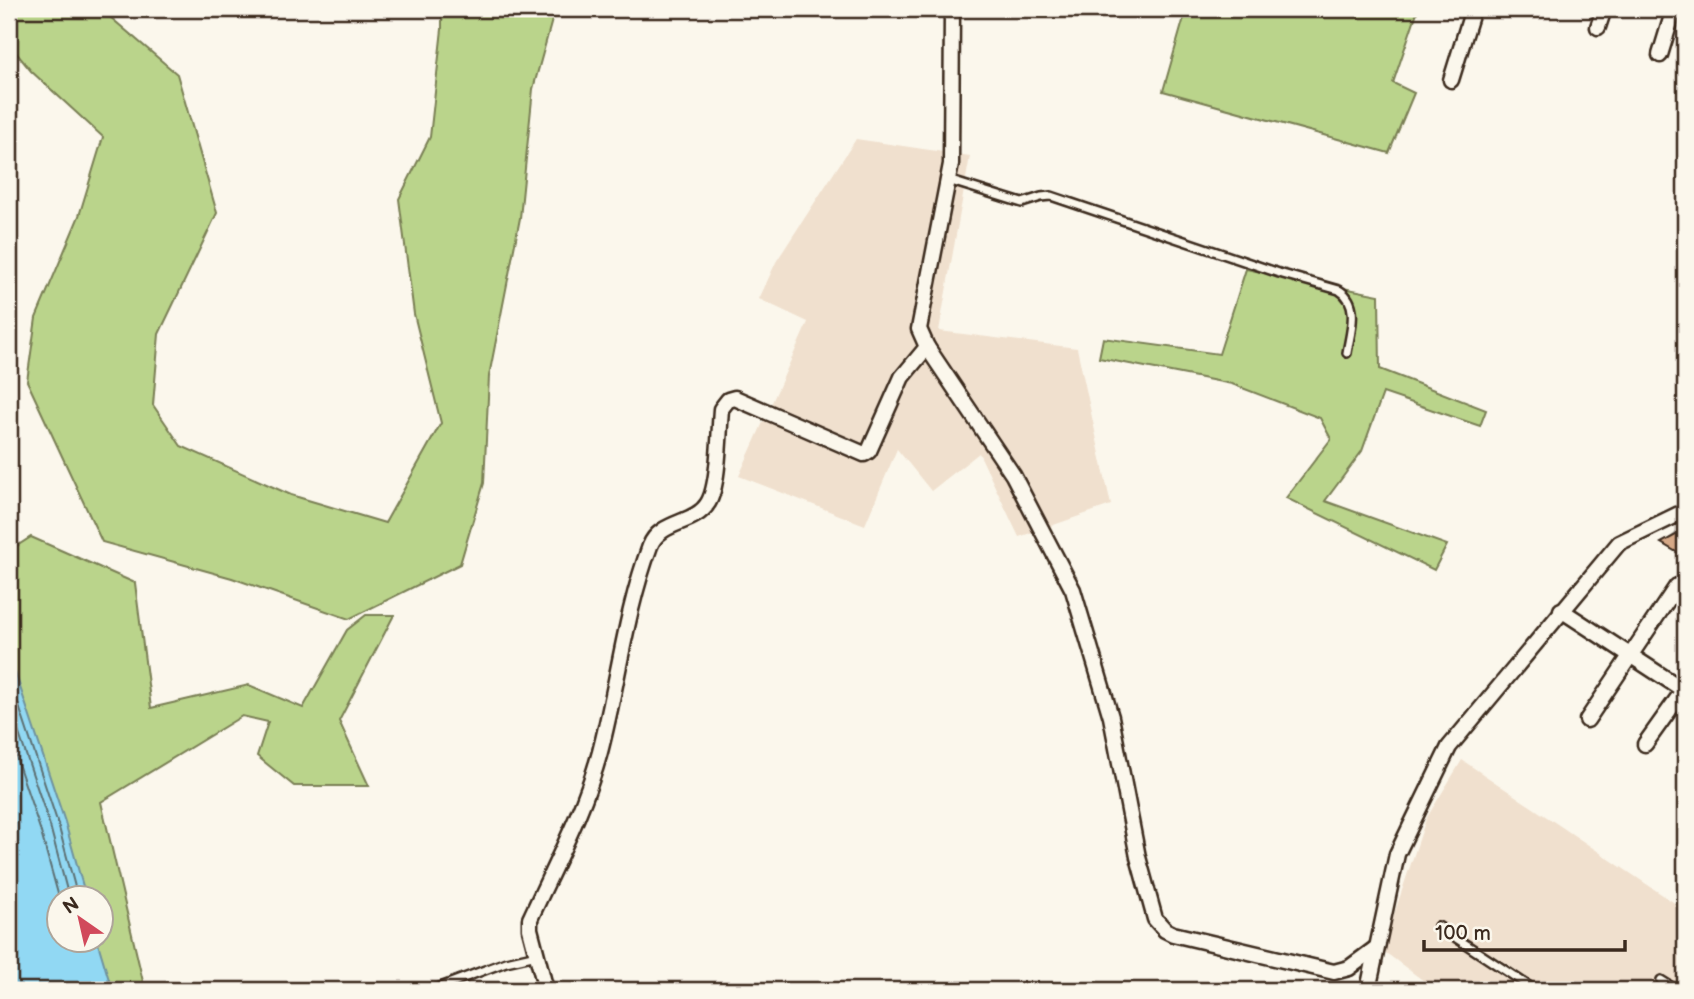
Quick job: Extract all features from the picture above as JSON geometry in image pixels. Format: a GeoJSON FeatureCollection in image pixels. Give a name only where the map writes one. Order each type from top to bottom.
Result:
{"type":"FeatureCollection","features":[{"type":"Feature","properties":{"kind":"street"},"geometry":{"type":"LineString","coordinates":[[952,9],[951,164],[919,324],[927,347],[1013,475],[1073,590],[1111,717],[1138,857],[1155,919],[1173,934],[1334,972],[1349,968],[1376,948]]}},
{"type":"Feature","properties":{"kind":"street"},"geometry":{"type":"LineString","coordinates":[[1451,80],[1473,9]]}},
{"type":"Feature","properties":{"kind":"street"},"geometry":{"type":"LineString","coordinates":[[1598,27],[1604,9]]}},
{"type":"Feature","properties":{"kind":"street"},"geometry":{"type":"LineString","coordinates":[[1660,55],[1674,9]]}},
{"type":"Feature","properties":{"kind":"street"},"geometry":{"type":"LineString","coordinates":[[546,990],[530,929],[530,919],[586,796],[597,763],[616,690],[630,609],[650,545],[660,531],[696,514],[708,504],[714,482],[721,409],[735,398],[864,454],[869,451],[902,377],[927,347]]}},
{"type":"Feature","properties":{"kind":"street"},"geometry":{"type":"LineString","coordinates":[[1384,990],[1369,985],[1397,854],[1440,761],[1561,610],[1619,543],[1685,511]]}},
{"type":"Feature","properties":{"kind":"street"},"geometry":{"type":"LineString","coordinates":[[1587,720],[1677,586]]}},
{"type":"Feature","properties":{"kind":"street"},"geometry":{"type":"LineString","coordinates":[[1561,610],[1685,689],[1645,744]]}},
{"type":"Feature","properties":{"kind":"lane"},"geometry":{"type":"LineString","coordinates":[[948,180],[1022,203],[1051,196],[1279,273],[1339,290],[1346,294],[1352,306],[1347,354]]}},
{"type":"Feature","properties":{"kind":"lane"},"geometry":{"type":"LineString","coordinates":[[1438,926],[1535,990]]}},
{"type":"Feature","properties":{"kind":"lane"},"geometry":{"type":"LineString","coordinates":[[432,990],[506,962],[537,955]]}},
{"type":"Feature","properties":{"kind":"lane"},"geometry":{"type":"LineString","coordinates":[[1661,980],[1677,990]]}},
{"type":"Feature","properties":{"kind":"shaded area"},"geometry":{"type":"Polygon","coordinates":[[[856,139],[970,156],[939,331],[1077,348],[1111,505],[1019,537],[979,453],[931,491],[897,449],[865,525],[739,476],[808,322],[759,299],[776,262],[856,139]]]}},
{"type":"Feature","properties":{"kind":"shaded area"},"geometry":{"type":"Polygon","coordinates":[[[1462,760],[1685,910],[1685,990],[1436,990],[1382,950],[1426,819],[1462,760]]]}},
{"type":"Feature","properties":{"kind":"green space"},"geometry":{"type":"Polygon","coordinates":[[[9,9],[105,9],[109,16],[177,74],[217,213],[159,334],[153,405],[181,446],[291,495],[385,523],[441,423],[414,314],[399,199],[430,137],[442,9],[555,9],[533,89],[520,218],[489,376],[484,483],[460,564],[349,619],[232,578],[102,542],[27,381],[36,318],[79,216],[103,137],[31,71],[9,44],[9,9]]]}},
{"type":"Feature","properties":{"kind":"green space"},"geometry":{"type":"Polygon","coordinates":[[[1167,9],[1418,9],[1393,83],[1414,93],[1389,153],[1163,91],[1185,14],[1167,9]]]}},
{"type":"Feature","properties":{"kind":"green space"},"geometry":{"type":"Polygon","coordinates":[[[1246,269],[1379,295],[1380,369],[1486,410],[1480,426],[1383,393],[1362,451],[1325,501],[1447,545],[1434,570],[1286,498],[1331,439],[1320,418],[1232,384],[1099,358],[1103,338],[1219,354],[1246,269]]]}},
{"type":"Feature","properties":{"kind":"green space"},"geometry":{"type":"Polygon","coordinates":[[[31,537],[135,583],[151,708],[249,685],[303,708],[347,630],[366,615],[394,615],[339,721],[369,786],[294,786],[257,756],[268,722],[242,716],[101,802],[145,990],[102,990],[91,954],[116,954],[116,884],[72,884],[9,700],[9,551],[31,537]]]}},
{"type":"Feature","properties":{"kind":"water"},"geometry":{"type":"Polygon","coordinates":[[[9,654],[65,822],[82,884],[46,884],[46,954],[101,954],[112,990],[9,990],[9,654]]]}},
{"type":"Feature","properties":{"kind":"building"},"geometry":{"type":"Polygon","coordinates":[[[1685,530],[1685,557],[1661,543],[1685,530]]]}}]}
